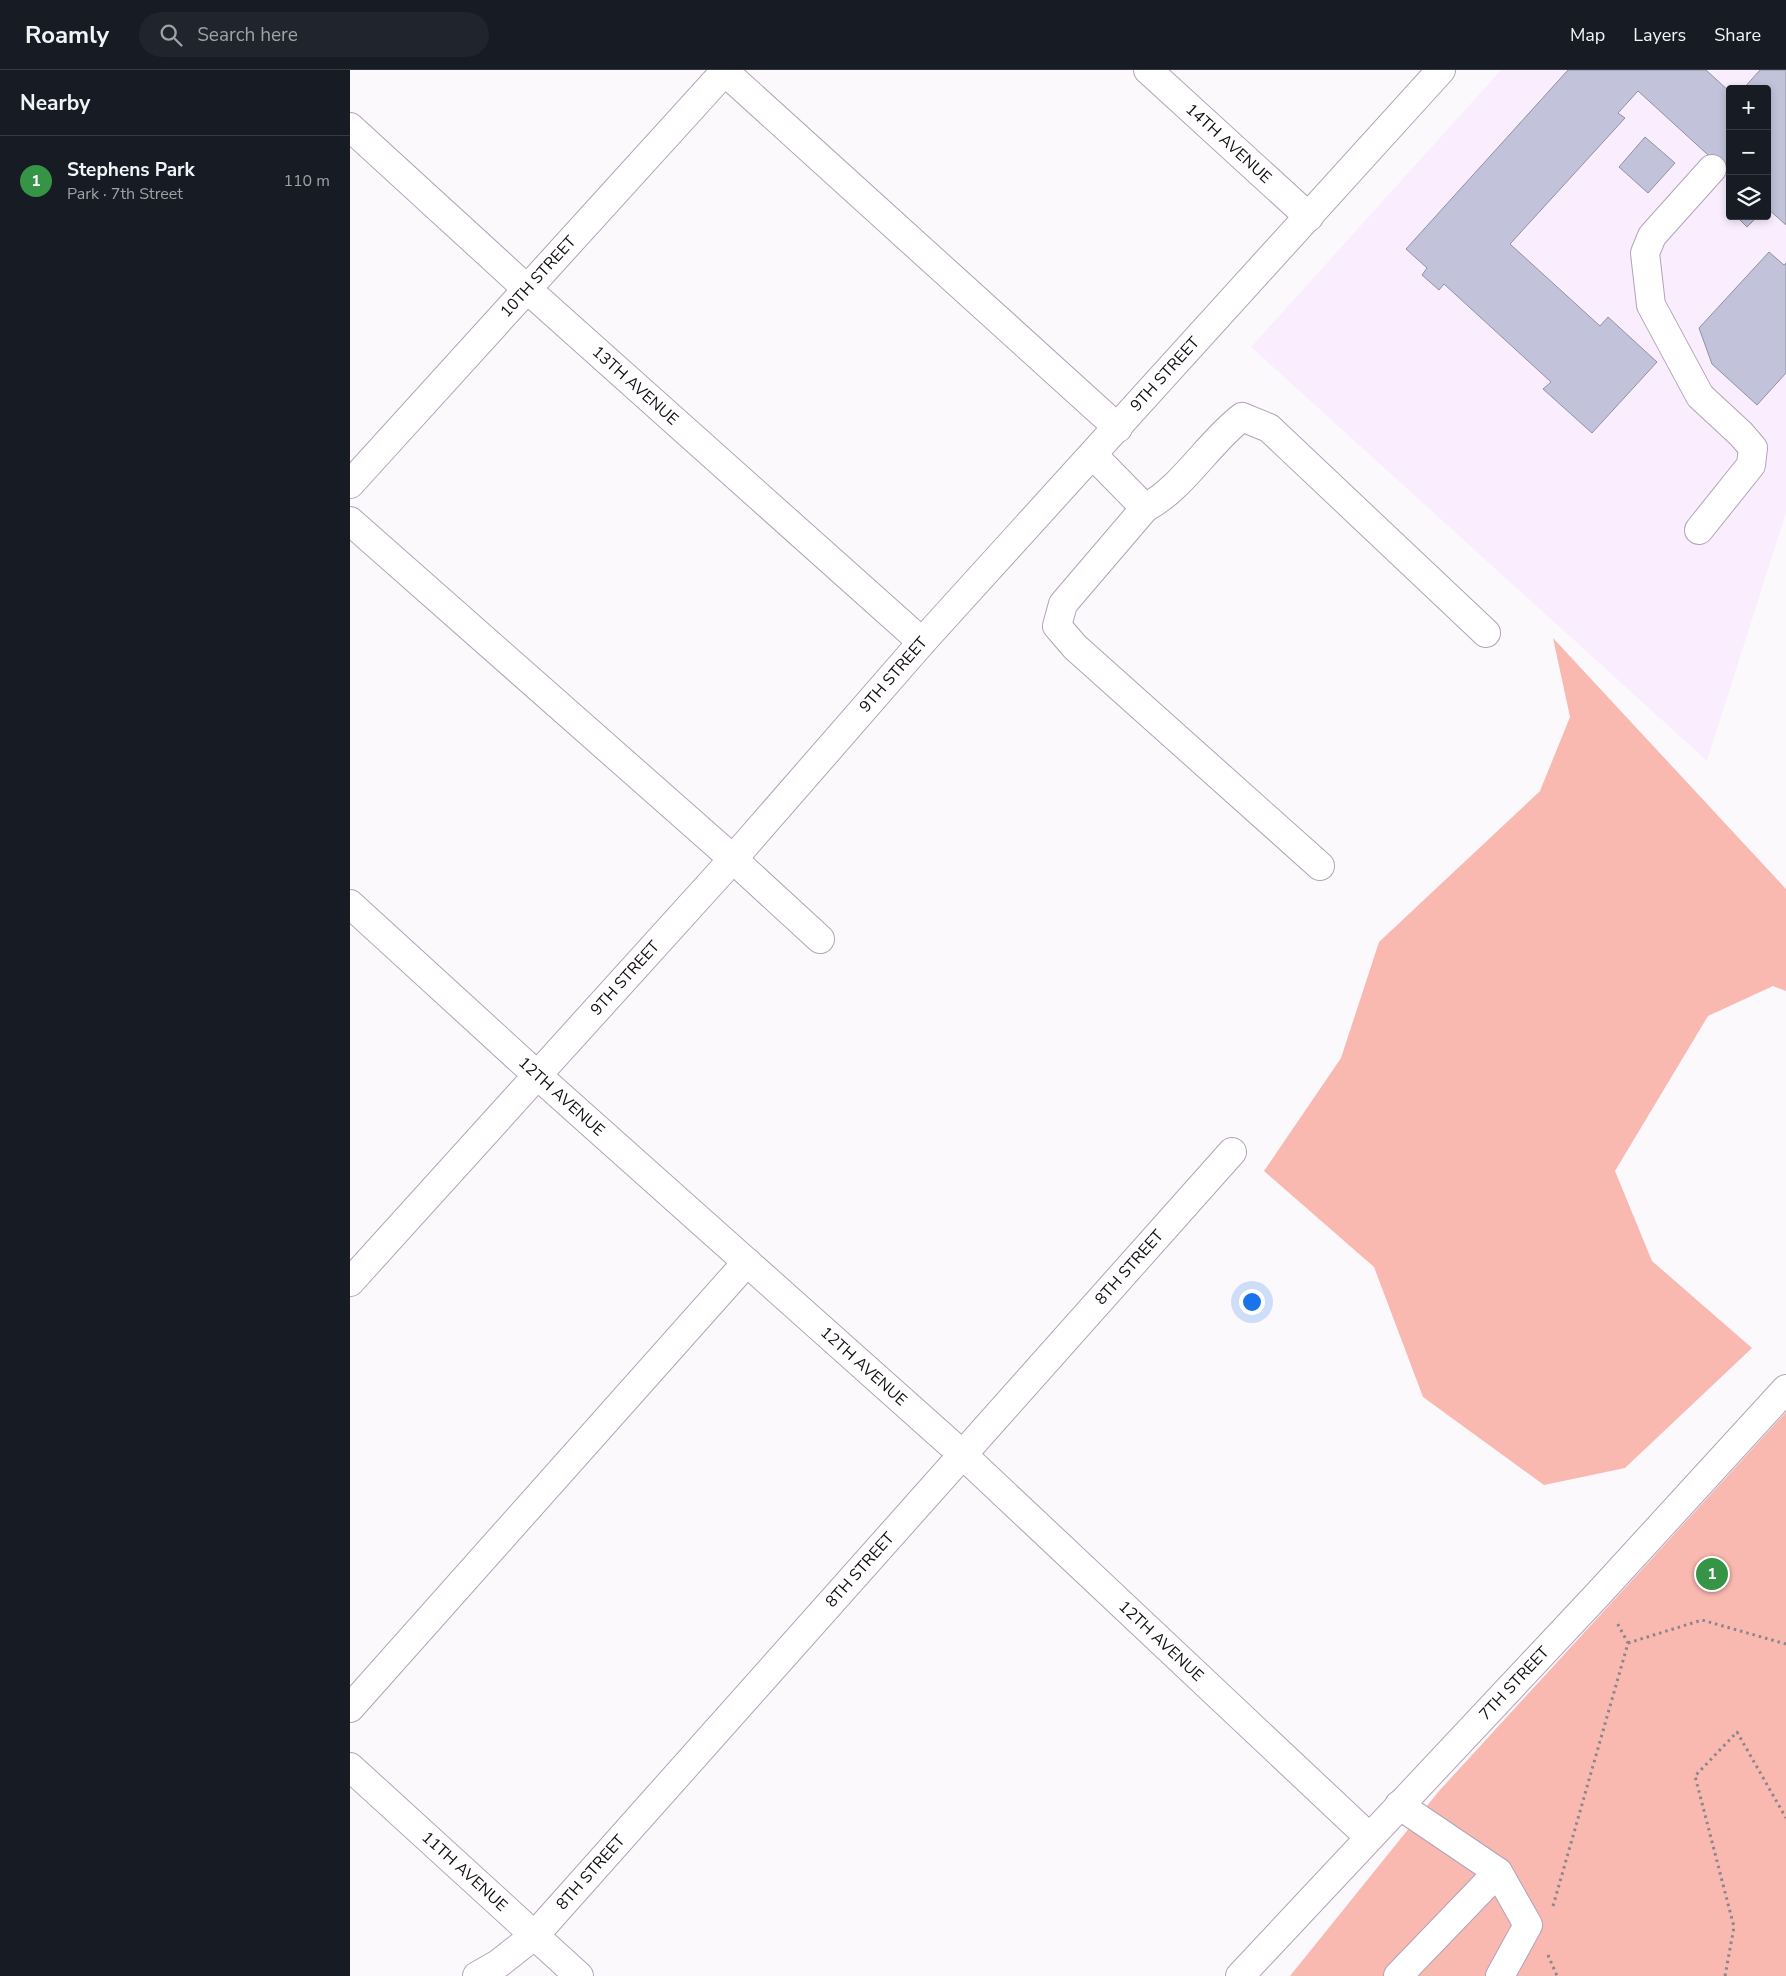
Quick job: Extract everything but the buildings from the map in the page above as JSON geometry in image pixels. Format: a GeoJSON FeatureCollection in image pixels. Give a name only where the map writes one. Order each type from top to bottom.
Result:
{"type":"FeatureCollection","features":[{"type":"Feature","properties":{"kind":"street","name":"10TH STREET"},"geometry":{"type":"LineString","coordinates":[[350,484],[725,70]]}},
{"type":"Feature","properties":{"kind":"street"},"geometry":{"type":"LineString","coordinates":[[725,70],[1118,428]]}},
{"type":"Feature","properties":{"kind":"street","name":"14TH AVENUE"},"geometry":{"type":"LineString","coordinates":[[1148,70],[1309,217]]}},
{"type":"Feature","properties":{"kind":"street","name":"9TH STREET"},"geometry":{"type":"LineString","coordinates":[[350,1282],[733,859],[922,642],[1441,70]]}},
{"type":"Feature","properties":{"kind":"street","name":"13TH AVENUE"},"geometry":{"type":"LineString","coordinates":[[350,127],[527,289],[922,642]]}},
{"type":"Feature","properties":{"kind":"street"},"geometry":{"type":"LineString","coordinates":[[1699,530],[1751,465],[1752,448],[1741,434],[1700,396],[1685,371],[1651,305],[1645,253],[1652,236],[1712,169]]}},
{"type":"Feature","properties":{"kind":"street"},"geometry":{"type":"LineString","coordinates":[[1320,866],[1075,647],[1057,626],[1063,604],[1145,508],[1161,499],[1224,430],[1242,417],[1270,428],[1486,633]]}},
{"type":"Feature","properties":{"kind":"street"},"geometry":{"type":"LineString","coordinates":[[1093,455],[1145,508]]}},
{"type":"Feature","properties":{"kind":"street"},"geometry":{"type":"LineString","coordinates":[[350,521],[733,859],[820,939]]}},
{"type":"Feature","properties":{"kind":"street","name":"12TH AVENUE"},"geometry":{"type":"LineString","coordinates":[[350,904],[537,1075],[963,1455],[1369,1837]]}},
{"type":"Feature","properties":{"kind":"street","name":"8TH STREET"},"geometry":{"type":"LineString","coordinates":[[477,1976],[498,1964],[535,1935],[1232,1152]]}},
{"type":"Feature","properties":{"kind":"street"},"geometry":{"type":"LineString","coordinates":[[350,1708],[747,1262]]}},
{"type":"Feature","properties":{"kind":"street","name":"7TH STREET"},"geometry":{"type":"LineString","coordinates":[[1240,1976],[1608,1584],[1786,1389]]}},
{"type":"Feature","properties":{"kind":"street","name":"11TH AVENUE"},"geometry":{"type":"LineString","coordinates":[[350,1767],[579,1976]]}},
{"type":"Feature","properties":{"kind":"street"},"geometry":{"type":"LineString","coordinates":[[1400,1805],[1498,1872],[1528,1925],[1500,1976]]}},
{"type":"Feature","properties":{"kind":"street"},"geometry":{"type":"LineString","coordinates":[[1398,1976],[1498,1872]]}},
{"type":"Feature","properties":{"kind":"path"},"geometry":{"type":"LineString","coordinates":[[1551,1914],[1628,1643],[1702,1620],[1786,1644]]}},
{"type":"Feature","properties":{"kind":"path"},"geometry":{"type":"LineString","coordinates":[[1725,1976],[1734,1927],[1695,1776],[1737,1732],[1786,1818]]}},
{"type":"Feature","properties":{"kind":"path"},"geometry":{"type":"LineString","coordinates":[[1546,1950],[1557,1976]]}},
{"type":"Feature","properties":{"kind":"shaded area"},"geometry":{"type":"Polygon","coordinates":[[[1501,70],[1786,70],[1786,513],[1707,761],[1251,347],[1501,70]]]}},
{"type":"Feature","properties":{"kind":"shaded area"},"geometry":{"type":"Polygon","coordinates":[[[1553,638],[1786,889],[1786,991],[1773,986],[1708,1016],[1615,1171],[1652,1261],[1752,1348],[1625,1468],[1544,1485],[1423,1397],[1374,1267],[1264,1171],[1341,1058],[1379,942],[1540,791],[1570,717],[1553,638]]]}},
{"type":"Feature","properties":{"kind":"shaded area"},"geometry":{"type":"Polygon","coordinates":[[[1786,1412],[1786,1976],[1290,1976],[1439,1791],[1786,1412]]]}},
{"type":"Feature","properties":{"kind":"place","name":"Stephens Park"},"geometry":{"type":"Point","coordinates":[1712,1574]}}]}
